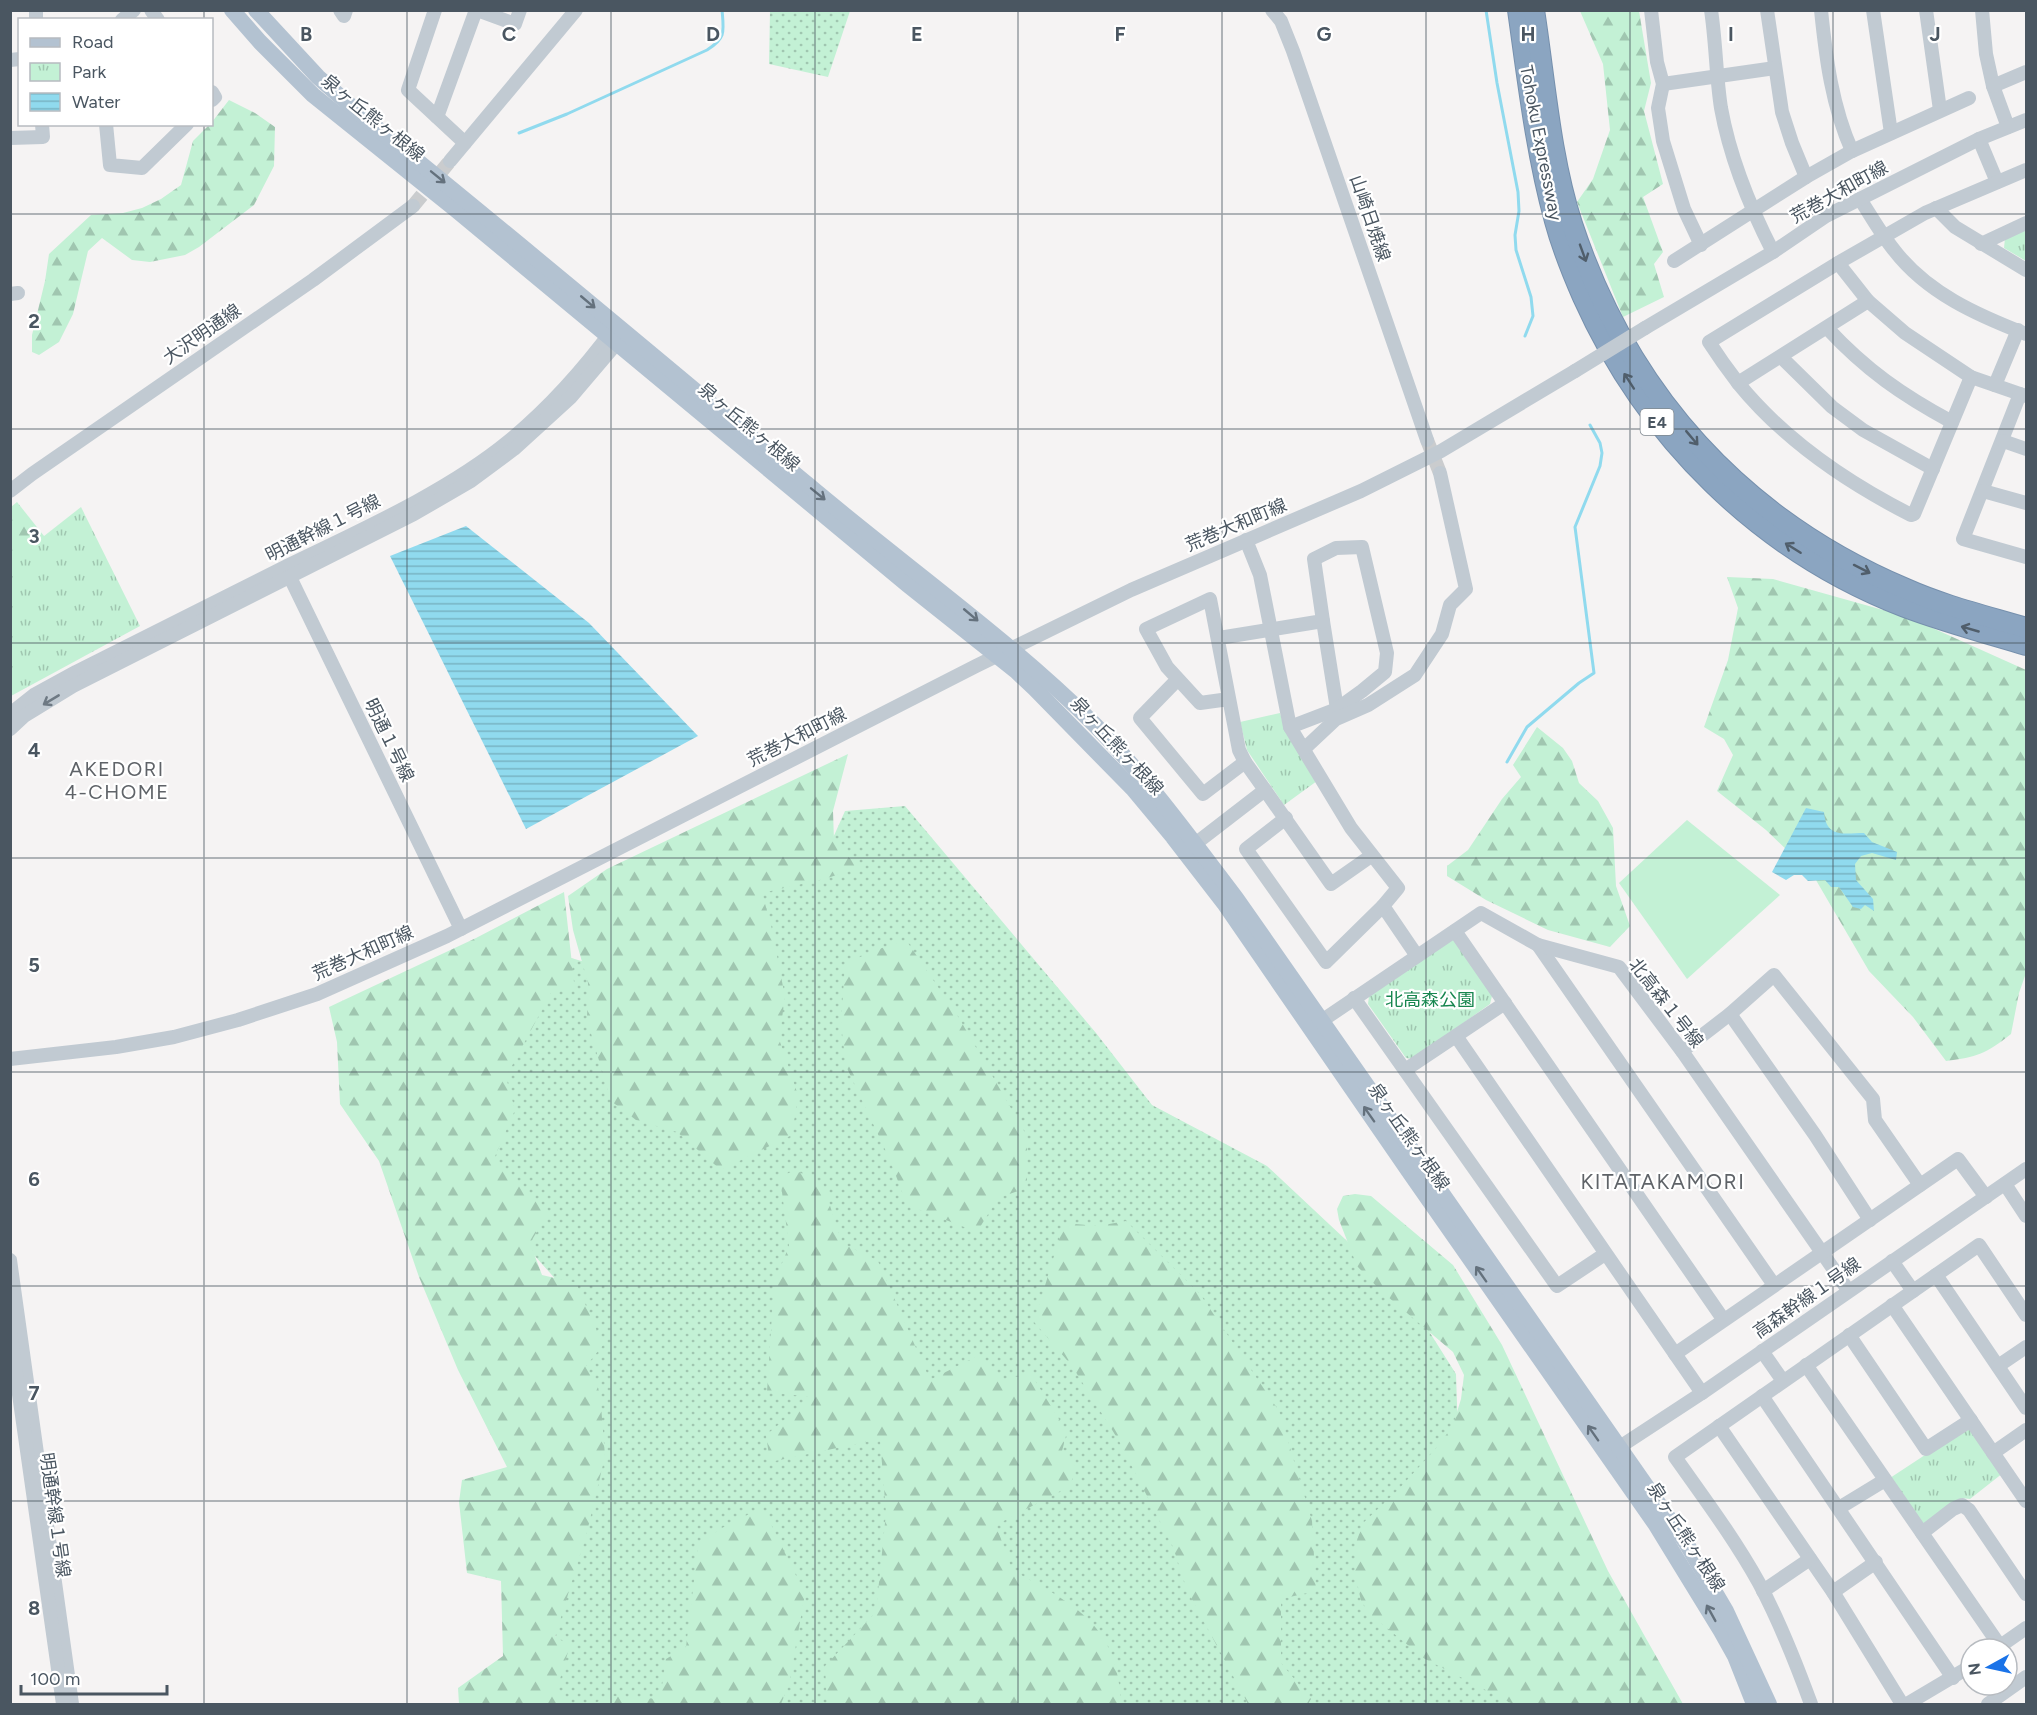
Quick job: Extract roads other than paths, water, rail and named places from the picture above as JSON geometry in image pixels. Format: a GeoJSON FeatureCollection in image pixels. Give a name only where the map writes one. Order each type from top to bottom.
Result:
{"type":"FeatureCollection","features":[{"type":"Feature","properties":{"kind":"highway","name":"Tohoku Expressway"},"geometry":{"type":"LineString","coordinates":[[1518,10],[1534,126],[1555,223],[1570,267],[1599,331],[1619,366],[1660,427],[1701,474],[1727,497],[1781,540],[1817,563],[1854,584],[1904,607],[2026,645]]}},
{"type":"Feature","properties":{"kind":"highway","name":"Tohoku Expressway"},"geometry":{"type":"LineString","coordinates":[[1534,10],[1558,170],[1572,222],[1591,275],[1606,307],[1644,375],[1670,411],[1695,442],[1738,485],[1826,550],[1908,591],[2026,628]]}},
{"type":"Feature","properties":{"kind":"main road","name":"泉ヶ丘熊ヶ根線"},"geometry":{"type":"LineString","coordinates":[[232,10],[260,42],[313,95],[822,497],[1003,652],[1097,727],[1143,779],[1236,898],[1316,1024],[1613,1451],[1704,1572],[1743,1646],[1769,1704]]}},
{"type":"Feature","properties":{"kind":"main road","name":"泉ヶ丘熊ヶ根線"},"geometry":{"type":"LineString","coordinates":[[256,10],[306,65],[345,102],[617,334]]}},
{"type":"Feature","properties":{"kind":"main road","name":"泉ヶ丘熊ヶ根線"},"geometry":{"type":"LineString","coordinates":[[1003,652],[1034,688],[1133,789],[1173,837],[1316,1024]]}},
{"type":"Feature","properties":{"kind":"main road","name":"泉ヶ丘熊ヶ根線"},"geometry":{"type":"LineString","coordinates":[[1613,1451],[1656,1525],[1706,1603],[1735,1656],[1754,1704]]}},
{"type":"Feature","properties":{"kind":"street"},"geometry":{"type":"LineString","coordinates":[[340,10],[344,16],[346,10]]}},
{"type":"Feature","properties":{"kind":"street"},"geometry":{"type":"LineString","coordinates":[[435,10],[408,90],[465,143]]}},
{"type":"Feature","properties":{"kind":"street"},"geometry":{"type":"LineString","coordinates":[[436,117],[477,10],[515,24],[520,10]]}},
{"type":"Feature","properties":{"kind":"street"},"geometry":{"type":"LineString","coordinates":[[450,162],[576,10]]}},
{"type":"Feature","properties":{"kind":"street","name":"山崎日焼線"},"geometry":{"type":"LineString","coordinates":[[1272,10],[1281,21],[1293,51],[1427,440]]}},
{"type":"Feature","properties":{"kind":"street"},"geometry":{"type":"LineString","coordinates":[[1651,10],[1663,84],[1658,108],[1663,141],[1684,208],[1701,244]]}},
{"type":"Feature","properties":{"kind":"street"},"geometry":{"type":"LineString","coordinates":[[1711,10],[1721,108],[1730,145],[1753,212],[1773,252]]}},
{"type":"Feature","properties":{"kind":"street"},"geometry":{"type":"LineString","coordinates":[[1767,10],[1782,112],[1806,177]]}},
{"type":"Feature","properties":{"kind":"street"},"geometry":{"type":"LineString","coordinates":[[1821,10],[1825,55],[1835,102],[1842,129],[1852,151]]}},
{"type":"Feature","properties":{"kind":"street"},"geometry":{"type":"LineString","coordinates":[[1873,10],[1891,133]]}},
{"type":"Feature","properties":{"kind":"street"},"geometry":{"type":"LineString","coordinates":[[1926,10],[1940,110]]}},
{"type":"Feature","properties":{"kind":"street"},"geometry":{"type":"LineString","coordinates":[[1982,10],[1986,54],[1993,86],[2008,127]]}},
{"type":"Feature","properties":{"kind":"street"},"geometry":{"type":"LineString","coordinates":[[1663,84],[1775,68]]}},
{"type":"Feature","properties":{"kind":"street"},"geometry":{"type":"LineString","coordinates":[[1993,86],[2026,72]]}},
{"type":"Feature","properties":{"kind":"street"},"geometry":{"type":"LineString","coordinates":[[1674,261],[1806,177],[1852,151],[1969,98]]}},
{"type":"Feature","properties":{"kind":"street","name":"荒巻大和町線"},"geometry":{"type":"LineString","coordinates":[[10,1059],[174,1037],[238,1020],[317,994],[461,929],[1003,652],[1131,590],[1361,491],[1441,451],[1773,252],[1826,216],[1979,139],[2026,120]]}},
{"type":"Feature","properties":{"kind":"street"},"geometry":{"type":"LineString","coordinates":[[10,138],[43,137],[42,126]]}},
{"type":"Feature","properties":{"kind":"street"},"geometry":{"type":"LineString","coordinates":[[105,126],[110,165],[142,168],[185,126]]}},
{"type":"Feature","properties":{"kind":"street"},"geometry":{"type":"LineString","coordinates":[[1979,139],[1997,182]]}},
{"type":"Feature","properties":{"kind":"street"},"geometry":{"type":"LineString","coordinates":[[1971,377],[1914,514],[1911,516],[1874,497],[1805,450],[1776,424],[1738,383],[1709,342],[1884,235],[1936,208],[2026,170]]}},
{"type":"Feature","properties":{"kind":"street"},"geometry":{"type":"LineString","coordinates":[[1860,199],[1894,250],[1939,293],[2022,332],[1995,385]]}},
{"type":"Feature","properties":{"kind":"street","name":"大沢明通線"},"geometry":{"type":"LineString","coordinates":[[10,491],[313,280],[413,206]]}},
{"type":"Feature","properties":{"kind":"street"},"geometry":{"type":"LineString","coordinates":[[1936,208],[1955,227],[2026,270]]}},
{"type":"Feature","properties":{"kind":"street"},"geometry":{"type":"LineString","coordinates":[[1982,244],[2026,223]]}},
{"type":"Feature","properties":{"kind":"street"},"geometry":{"type":"LineString","coordinates":[[1838,263],[1868,301],[1905,333],[1971,377],[2023,395],[1963,539],[2026,557]]}},
{"type":"Feature","properties":{"kind":"street"},"geometry":{"type":"LineString","coordinates":[[1738,383],[1868,301]]}},
{"type":"Feature","properties":{"kind":"street"},"geometry":{"type":"LineString","coordinates":[[1827,328],[1849,352],[1879,378],[1914,402],[1952,422]]}},
{"type":"Feature","properties":{"kind":"street"},"geometry":{"type":"LineString","coordinates":[[10,729],[24,716],[73,686],[287,572],[414,514],[471,481],[514,448],[571,397],[617,334]]}},
{"type":"Feature","properties":{"kind":"street"},"geometry":{"type":"LineString","coordinates":[[1781,357],[1839,412],[1895,449],[1933,469]]}},
{"type":"Feature","properties":{"kind":"street"},"geometry":{"type":"LineString","coordinates":[[2003,441],[2026,448]]}},
{"type":"Feature","properties":{"kind":"street"},"geometry":{"type":"LineString","coordinates":[[1304,749],[1336,719],[1368,705],[1415,675],[1442,634],[1450,605],[1466,589],[1440,473]]}},
{"type":"Feature","properties":{"kind":"street"},"geometry":{"type":"LineString","coordinates":[[1983,491],[2026,503]]}},
{"type":"Feature","properties":{"kind":"street"},"geometry":{"type":"LineString","coordinates":[[1246,540],[1260,574],[1290,727],[1351,828],[1398,888],[1383,906],[1326,962],[1246,849],[1286,818]]}},
{"type":"Feature","properties":{"kind":"street"},"geometry":{"type":"LineString","coordinates":[[1290,727],[1337,709],[1362,692],[1384,672],[1387,652],[1362,547],[1336,548],[1314,559],[1337,709]]}},
{"type":"Feature","properties":{"kind":"street","name":"明通幹線１号線"},"geometry":{"type":"LineString","coordinates":[[10,714],[34,695],[76,672],[287,572]]}},
{"type":"Feature","properties":{"kind":"street","name":"明通１号線"},"geometry":{"type":"LineString","coordinates":[[287,572],[461,929]]}},
{"type":"Feature","properties":{"kind":"street"},"geometry":{"type":"LineString","coordinates":[[1229,699],[1200,703],[1167,667],[1146,629],[1210,599],[1239,750],[1245,762],[1332,884],[1371,856]]}},
{"type":"Feature","properties":{"kind":"street"},"geometry":{"type":"LineString","coordinates":[[1219,638],[1323,621]]}},
{"type":"Feature","properties":{"kind":"street"},"geometry":{"type":"LineString","coordinates":[[1177,680],[1140,718],[1203,794],[1245,762]]}},
{"type":"Feature","properties":{"kind":"street"},"geometry":{"type":"LineString","coordinates":[[1195,844],[1265,790]]}},
{"type":"Feature","properties":{"kind":"street"},"geometry":{"type":"LineString","coordinates":[[1383,906],[1417,956]]}},
{"type":"Feature","properties":{"kind":"street","name":"北高森１号線"},"geometry":{"type":"LineString","coordinates":[[1316,1024],[1481,913],[1538,945],[1619,967],[1682,1051],[1848,1290]]}},
{"type":"Feature","properties":{"kind":"street"},"geometry":{"type":"LineString","coordinates":[[1455,931],[1723,1319]]}},
{"type":"Feature","properties":{"kind":"street"},"geometry":{"type":"LineString","coordinates":[[1538,945],[1774,1285]]}},
{"type":"Feature","properties":{"kind":"street"},"geometry":{"type":"LineString","coordinates":[[1682,1051],[1730,1014],[1774,975],[1873,1098],[1875,1120],[1920,1185]]}},
{"type":"Feature","properties":{"kind":"street"},"geometry":{"type":"LineString","coordinates":[[1354,998],[1557,1286],[1605,1254]]}},
{"type":"Feature","properties":{"kind":"street"},"geometry":{"type":"LineString","coordinates":[[1405,1070],[1505,1003]]}},
{"type":"Feature","properties":{"kind":"street"},"geometry":{"type":"LineString","coordinates":[[1730,1014],[1815,1135],[1870,1220]]}},
{"type":"Feature","properties":{"kind":"street"},"geometry":{"type":"LineString","coordinates":[[1456,1036],[1702,1393]]}},
{"type":"Feature","properties":{"kind":"street"},"geometry":{"type":"LineString","coordinates":[[1675,1354],[1958,1159],[1986,1197]]}},
{"type":"Feature","properties":{"kind":"street","name":"高森幹線１号線"},"geometry":{"type":"LineString","coordinates":[[1613,1451],[1702,1393],[2026,1169]]}},
{"type":"Feature","properties":{"kind":"street"},"geometry":{"type":"LineString","coordinates":[[2005,1184],[2026,1216]]}},
{"type":"Feature","properties":{"kind":"street"},"geometry":{"type":"LineString","coordinates":[[1811,1704],[1786,1637],[1763,1591],[1723,1524],[1675,1457],[1979,1245],[2026,1315]]}},
{"type":"Feature","properties":{"kind":"street"},"geometry":{"type":"LineString","coordinates":[[10,1260],[17,1369],[72,1704]]}},
{"type":"Feature","properties":{"kind":"street"},"geometry":{"type":"LineString","coordinates":[[1892,1261],[1913,1291]]}},
{"type":"Feature","properties":{"kind":"street"},"geometry":{"type":"LineString","coordinates":[[1936,1275],[2026,1408]]}},
{"type":"Feature","properties":{"kind":"street"},"geometry":{"type":"LineString","coordinates":[[1892,1305],[2026,1501]]}},
{"type":"Feature","properties":{"kind":"street","name":"明通幹線１号線"},"geometry":{"type":"LineString","coordinates":[[10,1331],[63,1704]]}},
{"type":"Feature","properties":{"kind":"street"},"geometry":{"type":"LineString","coordinates":[[1849,1335],[1926,1449],[1971,1420]]}},
{"type":"Feature","properties":{"kind":"street"},"geometry":{"type":"LineString","coordinates":[[1998,1366],[2026,1347]]}},
{"type":"Feature","properties":{"kind":"street"},"geometry":{"type":"LineString","coordinates":[[1762,1351],[1783,1381]]}},
{"type":"Feature","properties":{"kind":"street"},"geometry":{"type":"LineString","coordinates":[[1806,1365],[1991,1637]]}},
{"type":"Feature","properties":{"kind":"street"},"geometry":{"type":"LineString","coordinates":[[1762,1396],[1953,1678]]}},
{"type":"Feature","properties":{"kind":"street"},"geometry":{"type":"LineString","coordinates":[[1719,1426],[1833,1592],[1902,1704]]}},
{"type":"Feature","properties":{"kind":"street"},"geometry":{"type":"LineString","coordinates":[[1993,1453],[2026,1430]]}},
{"type":"Feature","properties":{"kind":"street"},"geometry":{"type":"LineString","coordinates":[[1839,1508],[1885,1480]]}},
{"type":"Feature","properties":{"kind":"street"},"geometry":{"type":"LineString","coordinates":[[1922,1533],[1953,1509],[1962,1505],[1969,1510],[2026,1594]]}},
{"type":"Feature","properties":{"kind":"street"},"geometry":{"type":"LineString","coordinates":[[1763,1591],[1810,1559]]}},
{"type":"Feature","properties":{"kind":"street"},"geometry":{"type":"LineString","coordinates":[[1833,1592],[1876,1562]]}},
{"type":"Feature","properties":{"kind":"street"},"geometry":{"type":"LineString","coordinates":[[2013,1637],[2026,1628]]}},
{"type":"Feature","properties":{"kind":"street"},"geometry":{"type":"LineString","coordinates":[[1907,1704],[1959,1674]]}},
{"type":"Feature","properties":{"kind":"street"},"geometry":{"type":"LineString","coordinates":[[1988,1704],[2026,1677]]}},
{"type":"Feature","properties":{"kind":"water"},"geometry":{"type":"Polygon","coordinates":[[[466,526],[589,623],[698,736],[526,829],[390,556],[466,526]]]}},
{"type":"Feature","properties":{"kind":"water"},"geometry":{"type":"Polygon","coordinates":[[[1806,808],[1824,812],[1828,827],[1833,831],[1864,833],[1872,842],[1897,852],[1896,860],[1872,853],[1861,856],[1855,864],[1856,880],[1873,899],[1874,911],[1865,905],[1861,909],[1853,907],[1839,887],[1831,887],[1825,880],[1808,881],[1802,875],[1794,875],[1786,880],[1772,872],[1806,808]]]}},
{"type":"Feature","properties":{"kind":"waterway"},"geometry":{"type":"LineString","coordinates":[[519,133],[567,114],[707,50],[721,38],[722,10]]}},
{"type":"Feature","properties":{"kind":"waterway"},"geometry":{"type":"LineString","coordinates":[[1486,10],[1497,83],[1518,192],[1516,250],[1531,297],[1533,316],[1525,336]]}},
{"type":"Feature","properties":{"kind":"waterway"},"geometry":{"type":"LineString","coordinates":[[1507,762],[1527,727],[1594,673],[1575,527],[1600,466],[1602,453],[1600,443],[1590,425]]}},
{"type":"Feature","properties":{"kind":"tunnel"},"geometry":{"type":"LineString","coordinates":[[413,206],[450,161]]}},
{"type":"Feature","properties":{"kind":"tunnel"},"geometry":{"type":"LineString","coordinates":[[1427,440],[1440,473]]}},
{"type":"Feature","properties":{"kind":"district","name":"AKEDORI 4-CHOME"},"geometry":{"type":"Point","coordinates":[117,780]}},
{"type":"Feature","properties":{"kind":"district","name":"KITATAKAMORI"},"geometry":{"type":"Point","coordinates":[1663,1181]}},
{"type":"Feature","properties":{"kind":"park label","name":"北高森公園"},"geometry":{"type":"Point","coordinates":[1430,1000]}}]}
